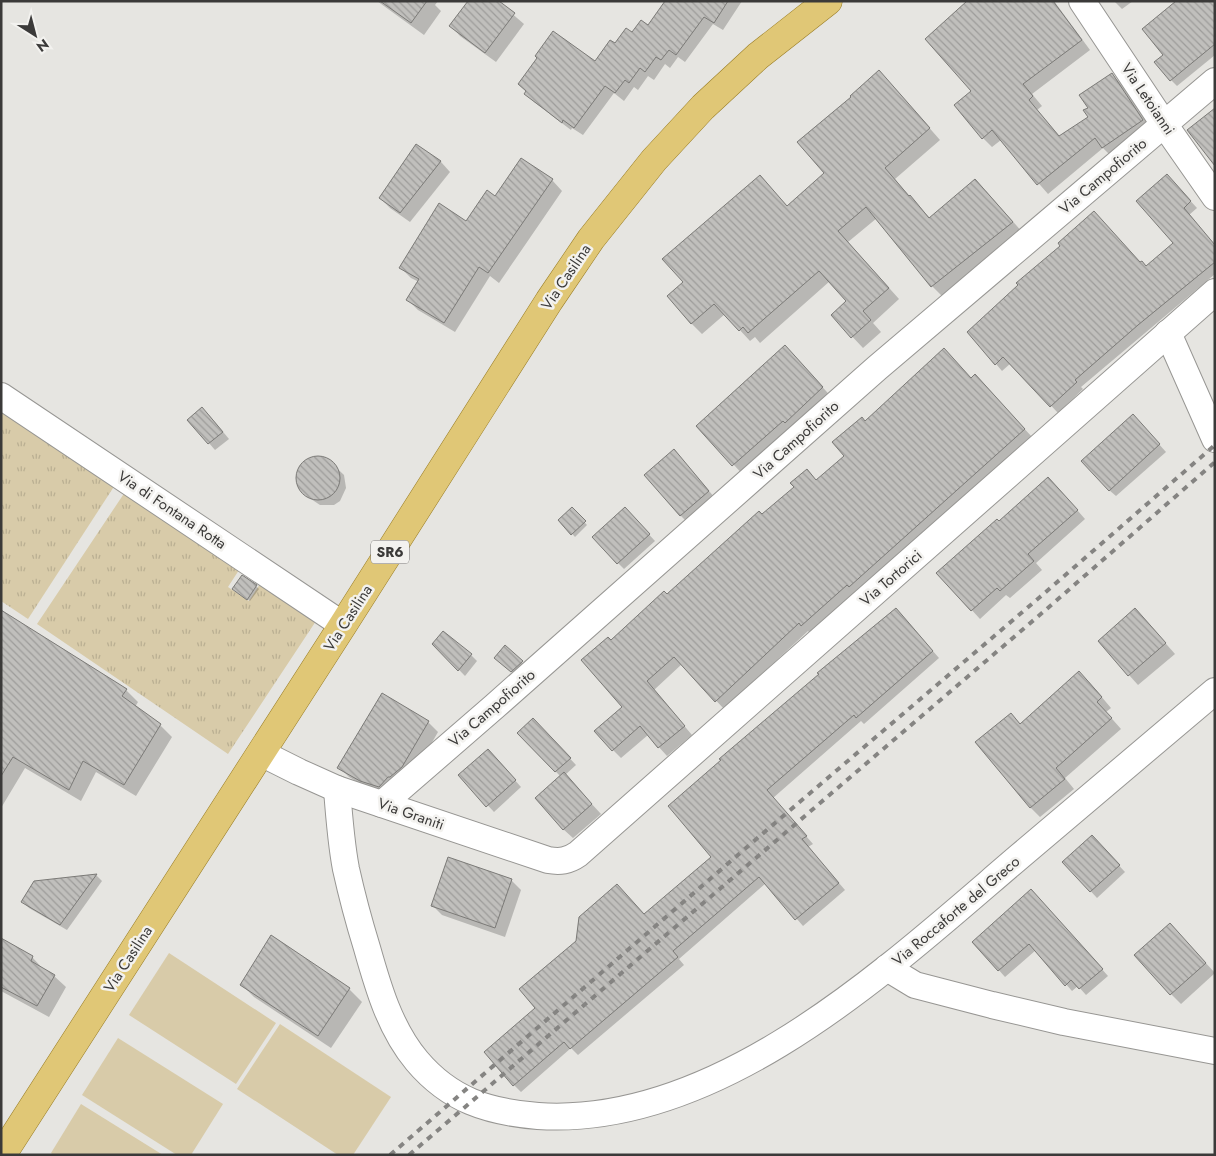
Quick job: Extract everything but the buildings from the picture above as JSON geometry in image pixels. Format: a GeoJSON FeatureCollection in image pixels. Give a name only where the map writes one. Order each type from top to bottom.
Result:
{"type":"FeatureCollection","features":[{"type":"Feature","properties":{"kind":"main road","name":"Via Casilina"},"geometry":{"type":"LineString","coordinates":[[2,1155],[549,301],[601,226],[654,160],[703,107],[758,56],[828,1]]}},
{"type":"Feature","properties":{"kind":"street","name":"Via Letoianni"},"geometry":{"type":"LineString","coordinates":[[1082,1],[1215,197]]}},
{"type":"Feature","properties":{"kind":"street","name":"Via Campofiorito"},"geometry":{"type":"LineString","coordinates":[[382,804],[877,368],[1215,81]]}},
{"type":"Feature","properties":{"kind":"street","name":"Via Tortorici"},"geometry":{"type":"LineString","coordinates":[[565,861],[578,854],[1215,292]]}},
{"type":"Feature","properties":{"kind":"street"},"geometry":{"type":"LineString","coordinates":[[1168,333],[1211,430]]}},
{"type":"Feature","properties":{"kind":"street","name":"Via di Fontana Rotta"},"geometry":{"type":"LineString","coordinates":[[1,396],[343,625]]}},
{"type":"Feature","properties":{"kind":"street","name":"Via Roccaforte del Greco"},"geometry":{"type":"LineString","coordinates":[[1210,1046],[1064,1022],[992,1006],[915,985],[887,968],[1215,691]]}},
{"type":"Feature","properties":{"kind":"street","name":"Via Graniti"},"geometry":{"type":"LineString","coordinates":[[261,753],[337,789],[548,860],[565,861]]}},
{"type":"Feature","properties":{"kind":"street"},"geometry":{"type":"LineString","coordinates":[[337,789],[342,844],[349,880],[375,977],[389,1014],[404,1042],[428,1073],[451,1091],[486,1108],[520,1114],[568,1116],[624,1108],[674,1094],[721,1075],[791,1036],[822,1017],[887,968]]}},
{"type":"Feature","properties":{"kind":"green space"},"geometry":{"type":"Polygon","coordinates":[[[1,408],[115,485],[28,619],[1,601],[1,408]]]}},
{"type":"Feature","properties":{"kind":"green space"},"geometry":{"type":"Polygon","coordinates":[[[125,492],[239,570],[228,587],[249,601],[260,584],[316,621],[228,754],[37,624],[125,492]]]}},
{"type":"Feature","properties":{"kind":"green space"},"geometry":{"type":"Polygon","coordinates":[[[169,953],[276,1023],[236,1084],[129,1015],[169,953]]]}},
{"type":"Feature","properties":{"kind":"green space"},"geometry":{"type":"Polygon","coordinates":[[[280,1024],[391,1097],[353,1155],[338,1155],[237,1089],[280,1024]]]}},
{"type":"Feature","properties":{"kind":"green space"},"geometry":{"type":"Polygon","coordinates":[[[118,1038],[223,1104],[191,1155],[177,1155],[82,1095],[118,1038]]]}},
{"type":"Feature","properties":{"kind":"green space"},"geometry":{"type":"Polygon","coordinates":[[[81,1104],[163,1155],[53,1155],[51,1153],[81,1104]]]}},
{"type":"Feature","properties":{"kind":"railway"},"geometry":{"type":"LineString","coordinates":[[390,1155],[1215,445]]}},
{"type":"Feature","properties":{"kind":"railway"},"geometry":{"type":"LineString","coordinates":[[409,1155],[1049,607],[1215,462]]}}]}
